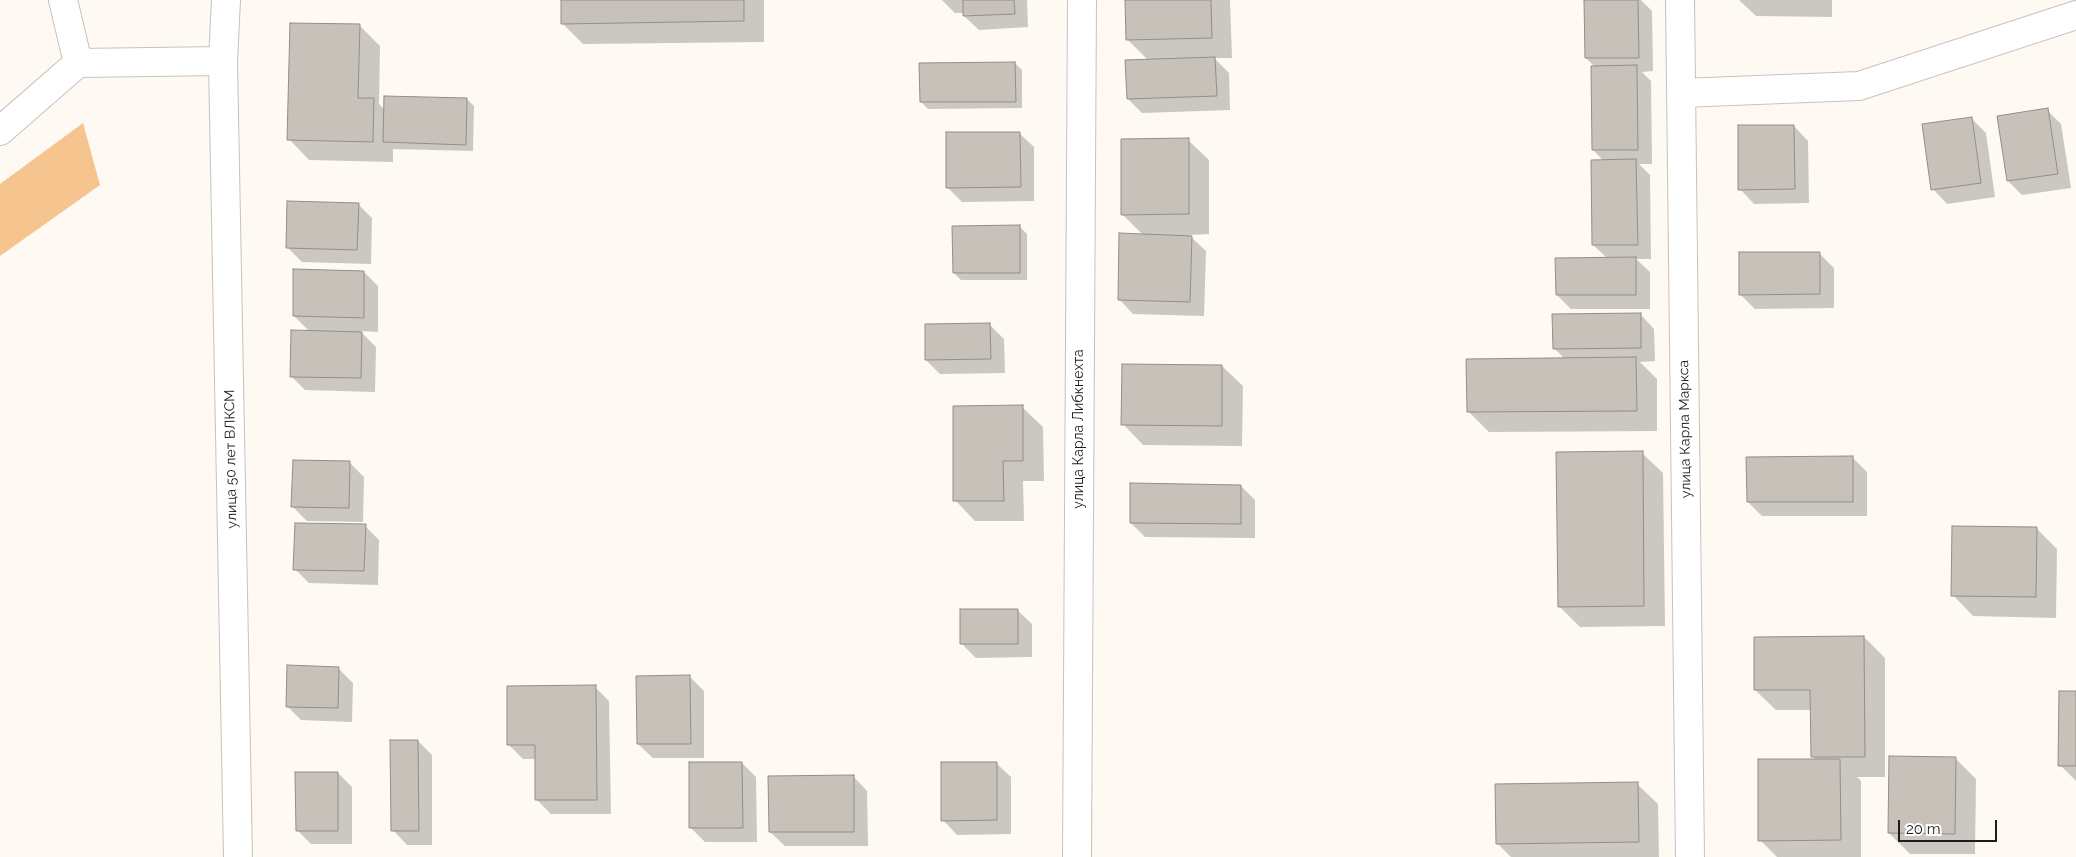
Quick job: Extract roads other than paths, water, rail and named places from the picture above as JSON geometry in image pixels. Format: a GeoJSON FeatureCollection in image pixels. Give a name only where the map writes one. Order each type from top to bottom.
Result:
{"type":"FeatureCollection","features":[{"type":"Feature","properties":{"kind":"street"},"geometry":{"type":"LineString","coordinates":[[63,0],[78,63]]}},
{"type":"Feature","properties":{"kind":"street","name":"улица 50 лет ВЛКСМ"},"geometry":{"type":"LineString","coordinates":[[226,0],[224,61],[238,857]]}},
{"type":"Feature","properties":{"kind":"street","name":"улица Карла Либкнехта"},"geometry":{"type":"LineString","coordinates":[[1077,857],[1082,0]]}},
{"type":"Feature","properties":{"kind":"street","name":"улица Карла Маркса"},"geometry":{"type":"LineString","coordinates":[[1680,0],[1690,857]]}},
{"type":"Feature","properties":{"kind":"street"},"geometry":{"type":"LineString","coordinates":[[1681,93],[1859,86],[2076,15]]}},
{"type":"Feature","properties":{"kind":"street"},"geometry":{"type":"LineString","coordinates":[[0,130],[78,63],[224,61]]}}]}
